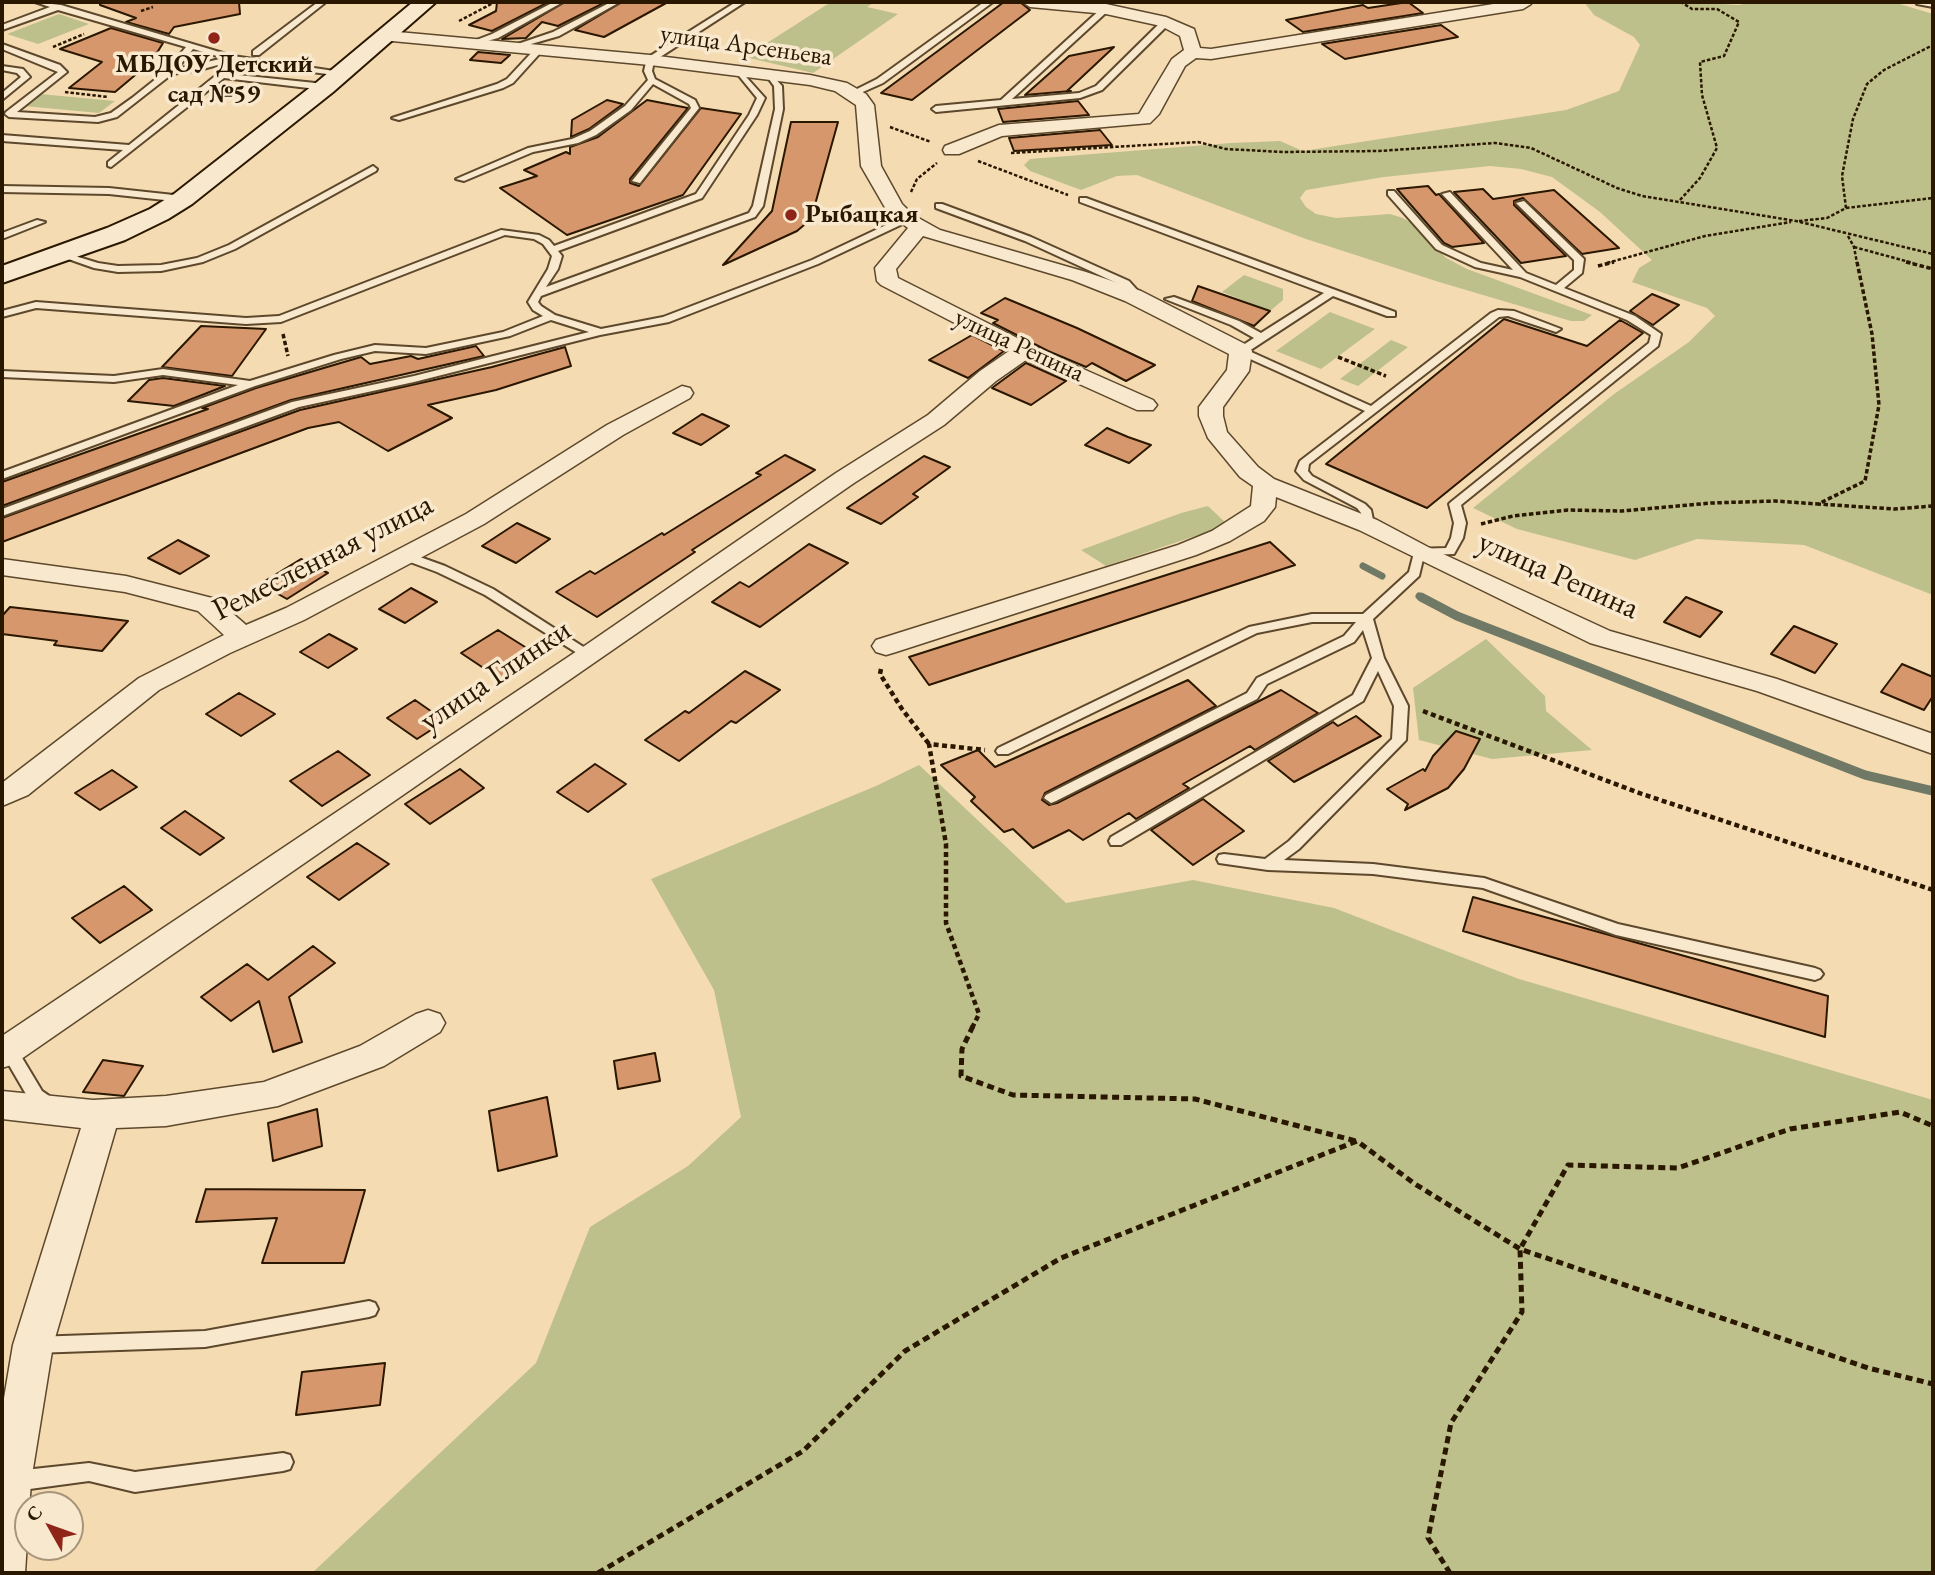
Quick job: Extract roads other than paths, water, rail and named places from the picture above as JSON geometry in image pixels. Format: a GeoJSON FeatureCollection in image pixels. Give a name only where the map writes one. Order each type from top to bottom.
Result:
{"type":"FeatureCollection","features":[{"type":"Feature","properties":{"kind":"main road"},"geometry":{"type":"LineString","coordinates":[[2,275],[62,255],[148,219],[183,199],[333,81],[425,2]]}},
{"type":"Feature","properties":{"kind":"street"},"geometry":{"type":"LineString","coordinates":[[1030,2],[1107,6],[1166,22],[1188,33],[1193,52]]}},
{"type":"Feature","properties":{"kind":"street"},"geometry":{"type":"LineString","coordinates":[[960,154],[999,131],[1144,120],[1178,63],[1193,52],[1211,54],[1523,4]]}},
{"type":"Feature","properties":{"kind":"street","name":"улица Арсеньева"},"geometry":{"type":"LineString","coordinates":[[387,36],[650,60],[828,83],[853,93],[865,105],[871,166],[894,207],[912,224]]}},
{"type":"Feature","properties":{"kind":"street"},"geometry":{"type":"LineString","coordinates":[[912,224],[1079,276],[1133,296],[1241,351]]}},
{"type":"Feature","properties":{"kind":"street","name":"улица Репина"},"geometry":{"type":"LineString","coordinates":[[912,224],[885,268],[888,281],[1024,351],[1145,405]]}},
{"type":"Feature","properties":{"kind":"street","name":"улица Глинки"},"geometry":{"type":"LineString","coordinates":[[5,1053],[845,478],[936,420],[988,376],[1024,351]]}},
{"type":"Feature","properties":{"kind":"street","name":"улица Репина"},"geometry":{"type":"LineString","coordinates":[[1241,351],[1238,371],[1217,398],[1211,416],[1216,433],[1249,472],[1265,484],[1368,525],[1419,552],[1619,644],[1767,685],[1933,744]]}},
{"type":"Feature","properties":{"kind":"street","name":"Ремесленная улица"},"geometry":{"type":"LineString","coordinates":[[2,796],[17,788],[149,684],[242,637],[295,614],[475,519],[615,430],[682,393]]}},
{"type":"Feature","properties":{"kind":"street"},"geometry":{"type":"LineString","coordinates":[[886,646],[1187,550],[1221,536],[1255,516],[1263,507],[1265,484]]}},
{"type":"Feature","properties":{"kind":"street"},"geometry":{"type":"LineString","coordinates":[[2,567],[126,584],[207,605],[242,637]]}},
{"type":"Feature","properties":{"kind":"street"},"geometry":{"type":"LineString","coordinates":[[2,1105],[76,1113],[166,1111],[266,1096],[372,1056],[428,1023]]}},
{"type":"Feature","properties":{"kind":"street"},"geometry":{"type":"LineString","coordinates":[[4,1573],[10,1481],[33,1345],[99,1126],[76,1113]]}},
{"type":"Feature","properties":{"kind":"lane"},"geometry":{"type":"LineString","coordinates":[[39,2],[191,47],[333,81]]}},
{"type":"Feature","properties":{"kind":"lane"},"geometry":{"type":"LineString","coordinates":[[256,53],[322,2]]}},
{"type":"Feature","properties":{"kind":"lane"},"geometry":{"type":"LineString","coordinates":[[470,44],[495,36],[559,2]]}},
{"type":"Feature","properties":{"kind":"lane"},"geometry":{"type":"LineString","coordinates":[[510,48],[556,34],[616,2]]}},
{"type":"Feature","properties":{"kind":"lane"},"geometry":{"type":"LineString","coordinates":[[637,181],[695,108],[692,102],[652,80],[648,71],[650,60],[741,2]]}},
{"type":"Feature","properties":{"kind":"lane"},"geometry":{"type":"LineString","coordinates":[[853,93],[880,81],[989,2]]}},
{"type":"Feature","properties":{"kind":"lane"},"geometry":{"type":"LineString","coordinates":[[1920,2],[1933,5]]}},
{"type":"Feature","properties":{"kind":"lane"},"geometry":{"type":"LineString","coordinates":[[1003,103],[1107,6]]}},
{"type":"Feature","properties":{"kind":"lane"},"geometry":{"type":"LineString","coordinates":[[2,28],[58,7]]}},
{"type":"Feature","properties":{"kind":"lane"},"geometry":{"type":"LineString","coordinates":[[936,109],[1080,95],[1099,88],[1166,22]]}},
{"type":"Feature","properties":{"kind":"lane"},"geometry":{"type":"LineString","coordinates":[[2,46],[63,72],[5,114]]}},
{"type":"Feature","properties":{"kind":"lane"},"geometry":{"type":"LineString","coordinates":[[5,114],[95,120],[114,115],[170,72],[191,47]]}},
{"type":"Feature","properties":{"kind":"lane"},"geometry":{"type":"LineString","coordinates":[[396,118],[500,86],[510,80],[538,51]]}},
{"type":"Feature","properties":{"kind":"lane"},"geometry":{"type":"LineString","coordinates":[[170,72],[198,68],[232,58]]}},
{"type":"Feature","properties":{"kind":"lane"},"geometry":{"type":"LineString","coordinates":[[2,68],[20,71],[26,77],[2,97]]}},
{"type":"Feature","properties":{"kind":"lane"},"geometry":{"type":"LineString","coordinates":[[554,249],[699,196],[753,115],[761,98],[739,71]]}},
{"type":"Feature","properties":{"kind":"lane"},"geometry":{"type":"LineString","coordinates":[[111,164],[222,75],[333,81]]}},
{"type":"Feature","properties":{"kind":"lane"},"geometry":{"type":"LineString","coordinates":[[536,295],[752,215],[758,206],[779,109],[778,86],[769,75]]}},
{"type":"Feature","properties":{"kind":"lane"},"geometry":{"type":"LineString","coordinates":[[461,179],[531,150],[575,141],[593,133],[628,108],[652,80]]}},
{"type":"Feature","properties":{"kind":"lane"},"geometry":{"type":"LineString","coordinates":[[2,138],[130,148]]}},
{"type":"Feature","properties":{"kind":"lane"},"geometry":{"type":"LineString","coordinates":[[62,255],[97,266],[118,269],[162,268],[200,260],[232,247],[373,169]]}},
{"type":"Feature","properties":{"kind":"lane"},"geometry":{"type":"LineString","coordinates":[[2,189],[108,191],[183,199]]}},
{"type":"Feature","properties":{"kind":"lane"},"geometry":{"type":"LineString","coordinates":[[1051,798],[1252,696],[1262,681],[1349,639],[1366,618],[1415,573],[1419,552],[1450,551],[1457,538],[1460,523],[1455,504],[1654,344],[1656,334],[1631,318],[1523,275],[1478,265],[1439,247],[1391,193]]}},
{"type":"Feature","properties":{"kind":"lane"},"geometry":{"type":"LineString","coordinates":[[1447,194],[1523,275]]}},
{"type":"Feature","properties":{"kind":"lane"},"geometry":{"type":"LineString","coordinates":[[1083,200],[1391,314]]}},
{"type":"Feature","properties":{"kind":"lane"},"geometry":{"type":"LineString","coordinates":[[1521,203],[1579,259],[1579,271],[1557,289]]}},
{"type":"Feature","properties":{"kind":"lane"},"geometry":{"type":"LineString","coordinates":[[939,206],[1028,239],[1108,275],[1125,283],[1133,291],[1133,296]]}},
{"type":"Feature","properties":{"kind":"lane"},"geometry":{"type":"LineString","coordinates":[[2,236],[40,222]]}},
{"type":"Feature","properties":{"kind":"lane"},"geometry":{"type":"LineString","coordinates":[[2,513],[296,404],[414,379],[601,332],[664,320],[912,224]]}},
{"type":"Feature","properties":{"kind":"lane"},"geometry":{"type":"LineString","coordinates":[[2,314],[36,305],[246,321],[281,319],[504,233],[536,237],[554,249],[557,256],[553,269],[533,302],[537,308],[551,317],[601,332]]}},
{"type":"Feature","properties":{"kind":"lane"},"geometry":{"type":"LineString","coordinates":[[1241,351],[1332,292]]}},
{"type":"Feature","properties":{"kind":"lane"},"geometry":{"type":"LineString","coordinates":[[1170,299],[1235,323],[1262,338]]}},
{"type":"Feature","properties":{"kind":"lane"},"geometry":{"type":"LineString","coordinates":[[1368,525],[1367,512],[1361,506],[1308,478],[1303,471],[1304,463],[1495,315],[1510,313],[1556,329]]}},
{"type":"Feature","properties":{"kind":"lane"},"geometry":{"type":"LineString","coordinates":[[2,476],[251,384],[374,348],[426,351],[506,334],[551,317]]}},
{"type":"Feature","properties":{"kind":"lane"},"geometry":{"type":"LineString","coordinates":[[1241,351],[1372,410]]}},
{"type":"Feature","properties":{"kind":"lane"},"geometry":{"type":"LineString","coordinates":[[2,374],[114,379],[163,373],[251,384]]}},
{"type":"Feature","properties":{"kind":"lane"},"geometry":{"type":"LineString","coordinates":[[406,556],[489,592],[590,655]]}},
{"type":"Feature","properties":{"kind":"lane"},"geometry":{"type":"LineString","coordinates":[[1003,751],[1253,630],[1312,618],[1366,618]]}},
{"type":"Feature","properties":{"kind":"lane"},"geometry":{"type":"LineString","coordinates":[[1268,865],[1294,845],[1399,740],[1401,706],[1378,657],[1366,618]]}},
{"type":"Feature","properties":{"kind":"lane"},"geometry":{"type":"LineString","coordinates":[[1116,841],[1358,698],[1378,657]]}},
{"type":"Feature","properties":{"kind":"lane"},"geometry":{"type":"LineString","coordinates":[[1224,859],[1268,865],[1373,869],[1484,883],[1616,929],[1815,974]]}},
{"type":"Feature","properties":{"kind":"lane"},"geometry":{"type":"LineString","coordinates":[[5,1053],[36,1096],[76,1113]]}},
{"type":"Feature","properties":{"kind":"lane"},"geometry":{"type":"LineString","coordinates":[[33,1345],[205,1339],[369,1309]]}},
{"type":"Feature","properties":{"kind":"lane"},"geometry":{"type":"LineString","coordinates":[[10,1481],[89,1472],[135,1482],[283,1462]]}},
{"type":"Feature","properties":{"kind":"waterway"},"geometry":{"type":"LineString","coordinates":[[1363,566],[1382,576]]}},
{"type":"Feature","properties":{"kind":"waterway"},"geometry":{"type":"LineString","coordinates":[[1419,596],[1424,599]]}},
{"type":"Feature","properties":{"kind":"waterway"},"geometry":{"type":"LineString","coordinates":[[1421,597],[1457,616],[1865,775],[1933,791]]}},
{"type":"Feature","properties":{"kind":"place","name":"МБДОУ Детский сад №59"},"geometry":{"type":"Point","coordinates":[214,38]}},
{"type":"Feature","properties":{"kind":"place","name":"Рыбацкая"},"geometry":{"type":"Point","coordinates":[791,215]}}]}
